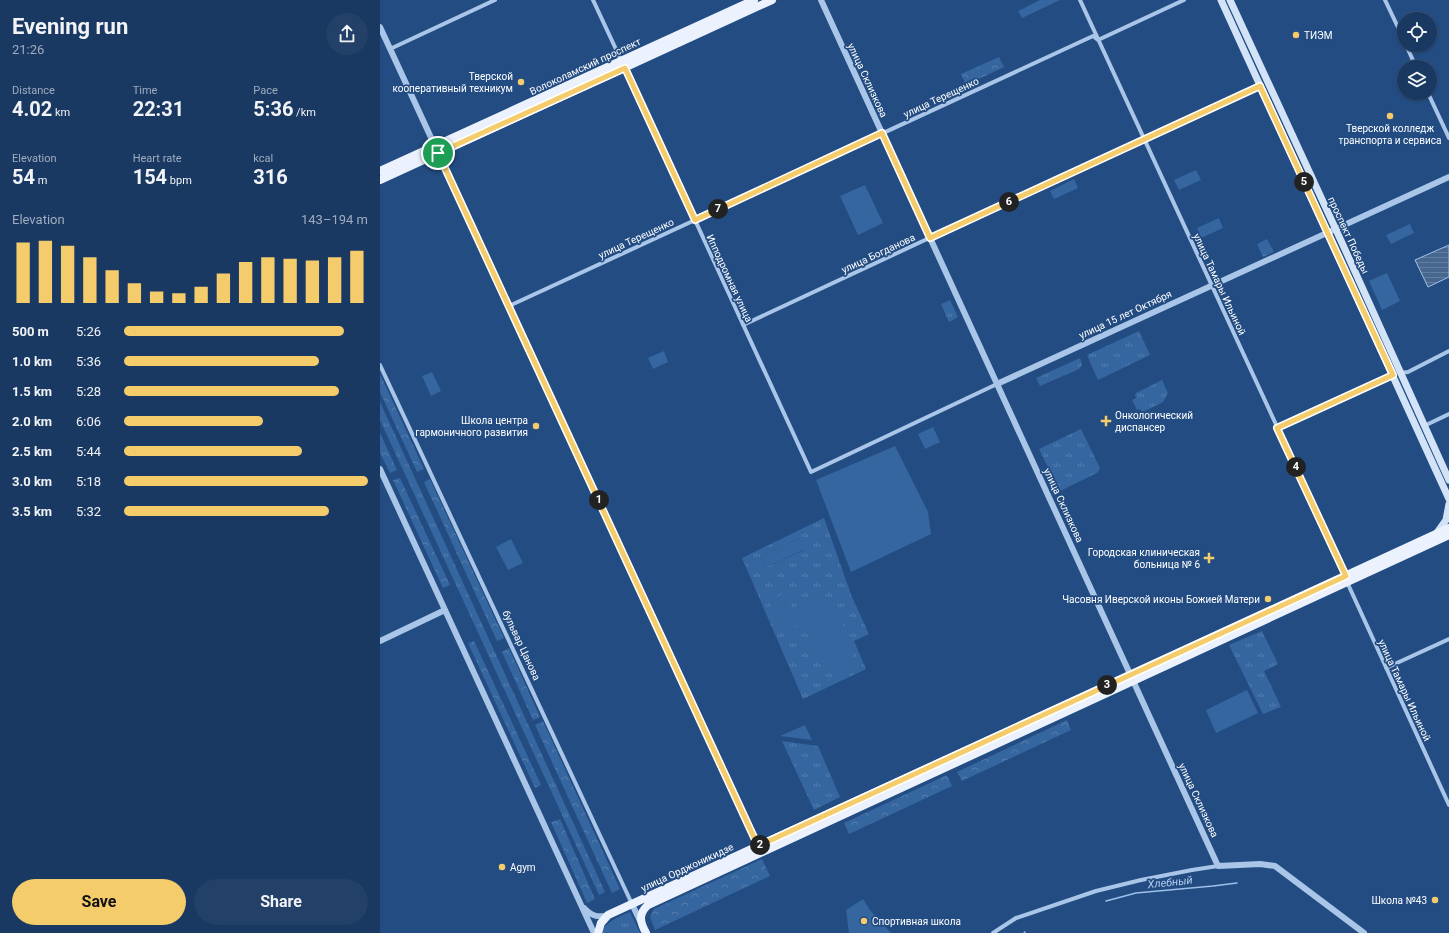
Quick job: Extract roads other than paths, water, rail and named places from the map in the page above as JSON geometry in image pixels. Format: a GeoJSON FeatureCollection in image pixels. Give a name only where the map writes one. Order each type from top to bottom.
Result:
{"type":"FeatureCollection","features":[{"type":"Feature","properties":{"kind":"main road","name":"Волоколамский проспект"},"geometry":{"type":"LineString","coordinates":[[623,64],[754,0]]}},
{"type":"Feature","properties":{"kind":"main road","name":"Волоколамский проспект"},"geometry":{"type":"LineString","coordinates":[[380,171],[437,149],[623,64],[772,0]]}},
{"type":"Feature","properties":{"kind":"main road","name":"проспект Победы"},"geometry":{"type":"LineString","coordinates":[[1221,0],[1393,375],[1449,501]]}},
{"type":"Feature","properties":{"kind":"main road","name":"проспект Победы"},"geometry":{"type":"LineString","coordinates":[[1230,0],[1336,229],[1449,480]]}},
{"type":"Feature","properties":{"kind":"main road","name":"Волоколамский проспект"},"geometry":{"type":"LineString","coordinates":[[380,180],[437,149]]}},
{"type":"Feature","properties":{"kind":"main road"},"geometry":{"type":"LineString","coordinates":[[1449,501],[1446,520],[1437,537],[1449,540]]}},
{"type":"Feature","properties":{"kind":"main road","name":"улица Орджоникидзе"},"geometry":{"type":"LineString","coordinates":[[641,923],[642,913],[648,905],[1437,537],[1449,528]]}},
{"type":"Feature","properties":{"kind":"main road","name":"улица Орджоникидзе"},"geometry":{"type":"LineString","coordinates":[[1437,537],[1449,535]]}},
{"type":"Feature","properties":{"kind":"main road","name":"улица Орджоникидзе"},"geometry":{"type":"LineString","coordinates":[[608,915],[847,805],[1132,678]]}},
{"type":"Feature","properties":{"kind":"main road"},"geometry":{"type":"LineString","coordinates":[[843,814],[847,810],[847,805]]}},
{"type":"Feature","properties":{"kind":"main road"},"geometry":{"type":"LineString","coordinates":[[598,933],[601,923],[608,915]]}},
{"type":"Feature","properties":{"kind":"main road","name":"бульвар Цанова"},"geometry":{"type":"LineString","coordinates":[[641,923],[646,933]]}},
{"type":"Feature","properties":{"kind":"street"},"geometry":{"type":"LineString","coordinates":[[390,49],[495,0]]}},
{"type":"Feature","properties":{"kind":"street","name":"Ипподромная улица"},"geometry":{"type":"LineString","coordinates":[[593,0],[811,472]]}},
{"type":"Feature","properties":{"kind":"street","name":"улица Склизкова"},"geometry":{"type":"LineString","coordinates":[[821,0],[1218,866]]}},
{"type":"Feature","properties":{"kind":"street","name":"улица Тамары Ильиной"},"geometry":{"type":"LineString","coordinates":[[1080,0],[1449,805]]}},
{"type":"Feature","properties":{"kind":"street","name":"улица Терещенко"},"geometry":{"type":"LineString","coordinates":[[509,306],[1093,36],[1098,40],[1184,0]]}},
{"type":"Feature","properties":{"kind":"street"},"geometry":{"type":"LineString","coordinates":[[1385,0],[1397,25]]}},
{"type":"Feature","properties":{"kind":"street"},"geometry":{"type":"LineString","coordinates":[[380,27],[758,846]]}},
{"type":"Feature","properties":{"kind":"street","name":"улица Богданова"},"geometry":{"type":"LineString","coordinates":[[743,325],[1260,86]]}},
{"type":"Feature","properties":{"kind":"street"},"geometry":{"type":"LineString","coordinates":[[1431,100],[1449,138]]}},
{"type":"Feature","properties":{"kind":"street","name":"улица 15 лет Октября"},"geometry":{"type":"LineString","coordinates":[[811,472],[997,384],[1449,177]]}},
{"type":"Feature","properties":{"kind":"street"},"geometry":{"type":"LineString","coordinates":[[1400,373],[1408,372],[1449,351]]}},
{"type":"Feature","properties":{"kind":"street","name":"бульвар Цанова"},"geometry":{"type":"LineString","coordinates":[[380,365],[641,923]]}},
{"type":"Feature","properties":{"kind":"street"},"geometry":{"type":"LineString","coordinates":[[1277,428],[1393,375]]}},
{"type":"Feature","properties":{"kind":"street"},"geometry":{"type":"LineString","coordinates":[[1424,426],[1449,414]]}},
{"type":"Feature","properties":{"kind":"street"},"geometry":{"type":"LineString","coordinates":[[380,469],[594,933]]}},
{"type":"Feature","properties":{"kind":"street"},"geometry":{"type":"LineString","coordinates":[[380,641],[445,610]]}},
{"type":"Feature","properties":{"kind":"street"},"geometry":{"type":"LineString","coordinates":[[1386,668],[1449,639]]}},
{"type":"Feature","properties":{"kind":"street"},"geometry":{"type":"LineString","coordinates":[[993,933],[1016,918],[1096,891],[1192,870],[1218,866],[1260,864],[1275,866],[1364,933]]}},
{"type":"Feature","properties":{"kind":"street"},"geometry":{"type":"LineString","coordinates":[[581,904],[585,910],[591,914],[599,916],[608,915]]}},
{"type":"Feature","properties":{"kind":"waterway","name":"Хлебный"},"geometry":{"type":"LineString","coordinates":[[1106,901],[1136,893],[1237,883]]}},
{"type":"Feature","properties":{"kind":"place","name":"ТИЭМ"},"geometry":{"type":"Point","coordinates":[1296,35]}},
{"type":"Feature","properties":{"kind":"place","name":"Тверской кооперативный техникум"},"geometry":{"type":"Point","coordinates":[521,82]}},
{"type":"Feature","properties":{"kind":"place","name":"Тверской колледж транспорта и сервиса"},"geometry":{"type":"Point","coordinates":[1390,116]}},
{"type":"Feature","properties":{"kind":"place","name":"Онкологический диспансер"},"geometry":{"type":"Point","coordinates":[1106,421]}},
{"type":"Feature","properties":{"kind":"place","name":"Школа центра гармоничного развития"},"geometry":{"type":"Point","coordinates":[536,426]}},
{"type":"Feature","properties":{"kind":"place","name":"Городская клиническая больница № 6"},"geometry":{"type":"Point","coordinates":[1209,558]}},
{"type":"Feature","properties":{"kind":"place","name":"Часовня Иверской иконы Божией Матери"},"geometry":{"type":"Point","coordinates":[1268,599]}},
{"type":"Feature","properties":{"kind":"place","name":"Agym"},"geometry":{"type":"Point","coordinates":[502,867]}},
{"type":"Feature","properties":{"kind":"place","name":"Школа №43"},"geometry":{"type":"Point","coordinates":[1435,900]}},
{"type":"Feature","properties":{"kind":"place","name":"Спортивная школа"},"geometry":{"type":"Point","coordinates":[864,921]}}]}
